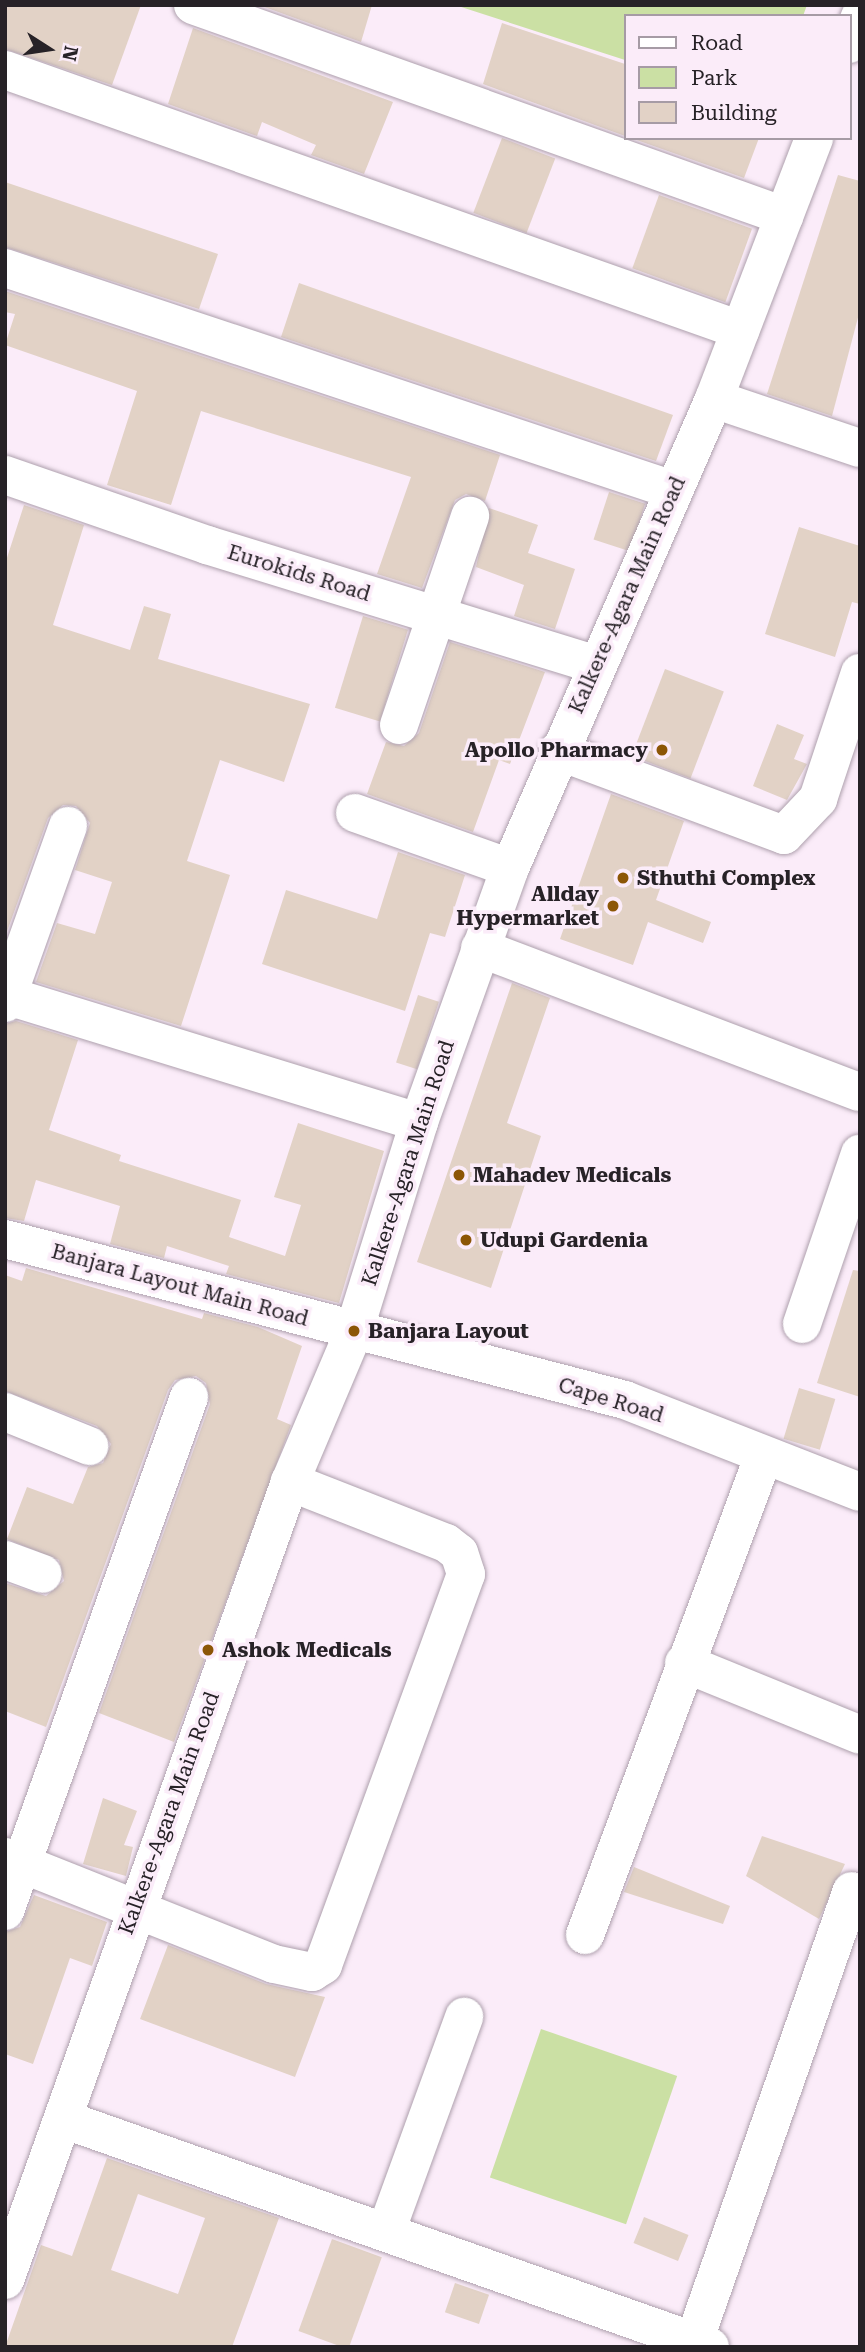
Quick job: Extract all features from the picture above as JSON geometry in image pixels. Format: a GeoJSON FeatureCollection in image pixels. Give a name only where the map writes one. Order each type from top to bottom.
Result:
{"type":"FeatureCollection","features":[{"type":"Feature","properties":{"kind":"street"},"geometry":{"type":"LineString","coordinates":[[193,5],[784,216]]}},
{"type":"Feature","properties":{"kind":"street"},"geometry":{"type":"LineString","coordinates":[[851,39],[860,17]]}},
{"type":"Feature","properties":{"kind":"street"},"geometry":{"type":"LineString","coordinates":[[5,70],[740,330]]}},
{"type":"Feature","properties":{"kind":"street","name":"Kalkere-Agara Main Road"},"geometry":{"type":"LineString","coordinates":[[5,2280],[135,1906],[290,1482],[355,1331],[419,1122],[510,868],[595,664],[715,399],[813,140]]}},
{"type":"Feature","properties":{"kind":"street"},"geometry":{"type":"LineString","coordinates":[[6,272],[673,490]]}},
{"type":"Feature","properties":{"kind":"street"},"geometry":{"type":"LineString","coordinates":[[715,399],[860,448]]}},
{"type":"Feature","properties":{"kind":"street","name":"Eurokids Road"},"geometry":{"type":"LineString","coordinates":[[5,475],[595,664]]}},
{"type":"Feature","properties":{"kind":"street"},"geometry":{"type":"LineString","coordinates":[[399,724],[470,516]]}},
{"type":"Feature","properties":{"kind":"street"},"geometry":{"type":"LineString","coordinates":[[558,751],[784,835],[818,799],[860,673]]}},
{"type":"Feature","properties":{"kind":"street"},"geometry":{"type":"LineString","coordinates":[[355,813],[510,868]]}},
{"type":"Feature","properties":{"kind":"street"},"geometry":{"type":"LineString","coordinates":[[68,826],[6,998],[419,1122]]}},
{"type":"Feature","properties":{"kind":"street"},"geometry":{"type":"LineString","coordinates":[[480,948],[860,1092]]}},
{"type":"Feature","properties":{"kind":"street"},"geometry":{"type":"LineString","coordinates":[[802,1324],[854,1192],[860,1154]]}},
{"type":"Feature","properties":{"kind":"street","name":"Banjara Layout Main Road"},"geometry":{"type":"LineString","coordinates":[[5,1239],[355,1331]]}},
{"type":"Feature","properties":{"kind":"street","name":"Cape Road"},"geometry":{"type":"LineString","coordinates":[[355,1331],[625,1400],[860,1492]]}},
{"type":"Feature","properties":{"kind":"street"},"geometry":{"type":"LineString","coordinates":[[5,1911],[13,1860],[189,1396]]}},
{"type":"Feature","properties":{"kind":"street"},"geometry":{"type":"LineString","coordinates":[[5,1412],[89,1446]]}},
{"type":"Feature","properties":{"kind":"street"},"geometry":{"type":"LineString","coordinates":[[585,1935],[684,1662],[764,1455]]}},
{"type":"Feature","properties":{"kind":"street"},"geometry":{"type":"LineString","coordinates":[[13,1860],[135,1906],[274,1964],[312,1972],[323,1965],[460,1602],[464,1563],[446,1543],[290,1482]]}},
{"type":"Feature","properties":{"kind":"street"},"geometry":{"type":"LineString","coordinates":[[5,1560],[43,1574]]}},
{"type":"Feature","properties":{"kind":"street"},"geometry":{"type":"LineString","coordinates":[[684,1662],[860,1735]]}},
{"type":"Feature","properties":{"kind":"street"},"geometry":{"type":"LineString","coordinates":[[62,2119],[387,2229],[699,2345],[852,1891]]}},
{"type":"Feature","properties":{"kind":"street"},"geometry":{"type":"LineString","coordinates":[[387,2229],[464,2017]]}},
{"type":"Feature","properties":{"kind":"green space"},"geometry":{"type":"Polygon","coordinates":[[[455,5],[807,5],[804,14],[624,14],[624,60],[455,5]]]}},
{"type":"Feature","properties":{"kind":"green space"},"geometry":{"type":"Polygon","coordinates":[[[541,2029],[677,2076],[626,2224],[490,2177],[541,2029]]]}},
{"type":"Feature","properties":{"kind":"building"},"geometry":{"type":"Polygon","coordinates":[[[5,5],[141,5],[112,85],[5,49],[5,5]]]}},
{"type":"Feature","properties":{"kind":"building"},"geometry":{"type":"Polygon","coordinates":[[[259,5],[372,5],[361,42],[259,5]]]}},
{"type":"Feature","properties":{"kind":"building"},"geometry":{"type":"Polygon","coordinates":[[[502,23],[624,64],[624,136],[483,84],[502,23]]]}},
{"type":"Feature","properties":{"kind":"building"},"geometry":{"type":"Polygon","coordinates":[[[193,28],[393,102],[364,174],[311,155],[316,145],[262,122],[257,136],[168,104],[193,28]]]}},
{"type":"Feature","properties":{"kind":"building"},"geometry":{"type":"Polygon","coordinates":[[[502,138],[555,158],[527,233],[473,213],[502,138]]]}},
{"type":"Feature","properties":{"kind":"building"},"geometry":{"type":"Polygon","coordinates":[[[637,140],[758,140],[744,178],[637,140]]]}},
{"type":"Feature","properties":{"kind":"building"},"geometry":{"type":"Polygon","coordinates":[[[838,175],[860,181],[860,310],[832,416],[767,394],[838,175]]]}},
{"type":"Feature","properties":{"kind":"building"},"geometry":{"type":"Polygon","coordinates":[[[5,182],[218,254],[199,309],[5,247],[5,182]]]}},
{"type":"Feature","properties":{"kind":"building"},"geometry":{"type":"Polygon","coordinates":[[[659,195],[752,229],[725,302],[632,268],[659,195]]]}},
{"type":"Feature","properties":{"kind":"building"},"geometry":{"type":"Polygon","coordinates":[[[299,283],[673,415],[656,461],[281,337],[299,283]]]}},
{"type":"Feature","properties":{"kind":"building"},"geometry":{"type":"Polygon","coordinates":[[[5,291],[500,455],[485,501],[466,494],[455,500],[422,588],[377,574],[411,477],[201,411],[171,505],[107,485],[137,391],[5,345],[15,314],[5,312],[5,291]]]}},
{"type":"Feature","properties":{"kind":"building"},"geometry":{"type":"Polygon","coordinates":[[[609,492],[645,504],[630,551],[594,540],[609,492]]]}},
{"type":"Feature","properties":{"kind":"building"},"geometry":{"type":"Polygon","coordinates":[[[24,505],[84,525],[53,625],[130,650],[144,606],[171,614],[158,659],[310,704],[284,782],[220,760],[187,861],[230,875],[181,1026],[36,982],[57,923],[95,934],[112,882],[75,870],[90,823],[76,806],[63,805],[48,818],[5,937],[5,564],[24,505]]]}},
{"type":"Feature","properties":{"kind":"building"},"geometry":{"type":"Polygon","coordinates":[[[489,508],[538,525],[528,553],[575,569],[555,629],[514,616],[524,585],[476,567],[489,508]]]}},
{"type":"Feature","properties":{"kind":"building"},"geometry":{"type":"Polygon","coordinates":[[[799,527],[860,546],[860,604],[852,602],[835,657],[765,634],[799,527]]]}},
{"type":"Feature","properties":{"kind":"building"},"geometry":{"type":"Polygon","coordinates":[[[363,616],[408,630],[380,722],[335,708],[363,616]]]}},
{"type":"Feature","properties":{"kind":"building"},"geometry":{"type":"Polygon","coordinates":[[[450,642],[545,672],[510,764],[499,760],[473,832],[367,794],[386,742],[404,746],[419,733],[450,642]]]}},
{"type":"Feature","properties":{"kind":"building"},"geometry":{"type":"Polygon","coordinates":[[[665,669],[724,692],[690,778],[632,756],[665,669]]]}},
{"type":"Feature","properties":{"kind":"building"},"geometry":{"type":"Polygon","coordinates":[[[777,724],[804,735],[794,759],[807,764],[787,800],[753,786],[777,724]]]}},
{"type":"Feature","properties":{"kind":"building","name":"Sthuthi Complex"},"geometry":{"type":"Polygon","coordinates":[[[611,794],[684,821],[656,900],[711,922],[703,943],[648,922],[633,965],[560,939],[611,794]]]}},
{"type":"Feature","properties":{"kind":"building"},"geometry":{"type":"Polygon","coordinates":[[[398,852],[465,875],[445,937],[430,933],[405,1011],[262,964],[286,890],[377,919],[398,852]]]}},
{"type":"Feature","properties":{"kind":"building"},"geometry":{"type":"Polygon","coordinates":[[[512,983],[550,998],[507,1123],[541,1136],[491,1288],[417,1262],[512,983]]]}},
{"type":"Feature","properties":{"kind":"building"},"geometry":{"type":"Polygon","coordinates":[[[418,995],[439,1002],[417,1069],[396,1063],[418,995]]]}},
{"type":"Feature","properties":{"kind":"building"},"geometry":{"type":"Polygon","coordinates":[[[16,1021],[78,1040],[49,1130],[121,1155],[119,1161],[241,1200],[229,1237],[285,1256],[301,1205],[274,1197],[298,1123],[384,1151],[339,1303],[226,1274],[229,1266],[167,1246],[164,1258],[110,1244],[120,1206],[36,1180],[24,1221],[5,1218],[5,1024],[16,1021]]]}},
{"type":"Feature","properties":{"kind":"building"},"geometry":{"type":"Polygon","coordinates":[[[26,1268],[202,1319],[204,1313],[258,1327],[302,1346],[277,1419],[291,1425],[174,1742],[99,1713],[210,1404],[206,1383],[196,1376],[175,1380],[168,1390],[46,1727],[5,1711],[5,1583],[46,1596],[64,1581],[59,1560],[7,1539],[27,1487],[73,1504],[88,1467],[103,1463],[111,1444],[97,1426],[5,1391],[5,1275],[22,1281],[26,1268]]]}},
{"type":"Feature","properties":{"kind":"building"},"geometry":{"type":"Polygon","coordinates":[[[853,1270],[860,1271],[860,1397],[817,1383],[853,1270]]]}},
{"type":"Feature","properties":{"kind":"building"},"geometry":{"type":"Polygon","coordinates":[[[799,1388],[835,1399],[820,1450],[784,1439],[799,1388]]]}},
{"type":"Feature","properties":{"kind":"building"},"geometry":{"type":"Polygon","coordinates":[[[103,1798],[137,1811],[124,1845],[133,1847],[126,1876],[83,1864],[103,1798]]]}},
{"type":"Feature","properties":{"kind":"building"},"geometry":{"type":"Polygon","coordinates":[[[762,1836],[845,1864],[819,1919],[746,1876],[762,1836]]]}},
{"type":"Feature","properties":{"kind":"building"},"geometry":{"type":"Polygon","coordinates":[[[634,1867],[730,1906],[723,1924],[624,1892],[634,1867]]]}},
{"type":"Feature","properties":{"kind":"building"},"geometry":{"type":"Polygon","coordinates":[[[34,1895],[107,1922],[92,1966],[70,1958],[33,2064],[5,2054],[5,1932],[20,1927],[34,1895]]]}},
{"type":"Feature","properties":{"kind":"building"},"geometry":{"type":"Polygon","coordinates":[[[168,1945],[266,1984],[325,1997],[295,2077],[140,2019],[168,1945]]]}},
{"type":"Feature","properties":{"kind":"building"},"geometry":{"type":"Polygon","coordinates":[[[107,2158],[279,2218],[232,2347],[5,2347],[41,2245],[72,2256],[107,2158]],[[138,2194],[111,2270],[178,2294],[205,2218],[138,2194]]]}},
{"type":"Feature","properties":{"kind":"building"},"geometry":{"type":"Polygon","coordinates":[[[644,2217],[689,2235],[678,2261],[634,2243],[644,2217]]]}},
{"type":"Feature","properties":{"kind":"building"},"geometry":{"type":"Polygon","coordinates":[[[332,2239],[382,2257],[349,2347],[298,2331],[332,2239]]]}},
{"type":"Feature","properties":{"kind":"building"},"geometry":{"type":"Polygon","coordinates":[[[455,2283],[489,2295],[479,2324],[445,2312],[455,2283]]]}},
{"type":"Feature","properties":{"kind":"place","name":"Apollo Pharmacy"},"geometry":{"type":"Point","coordinates":[662,750]}},
{"type":"Feature","properties":{"kind":"place","name":"Sthuthi Complex"},"geometry":{"type":"Point","coordinates":[623,878]}},
{"type":"Feature","properties":{"kind":"place","name":"Allday Hypermarket"},"geometry":{"type":"Point","coordinates":[613,906]}},
{"type":"Feature","properties":{"kind":"place","name":"Mahadev Medicals"},"geometry":{"type":"Point","coordinates":[459,1175]}},
{"type":"Feature","properties":{"kind":"place","name":"Udupi Gardenia"},"geometry":{"type":"Point","coordinates":[466,1240]}},
{"type":"Feature","properties":{"kind":"place","name":"Banjara Layout"},"geometry":{"type":"Point","coordinates":[354,1331]}},
{"type":"Feature","properties":{"kind":"place","name":"Ashok Medicals"},"geometry":{"type":"Point","coordinates":[208,1650]}}]}
